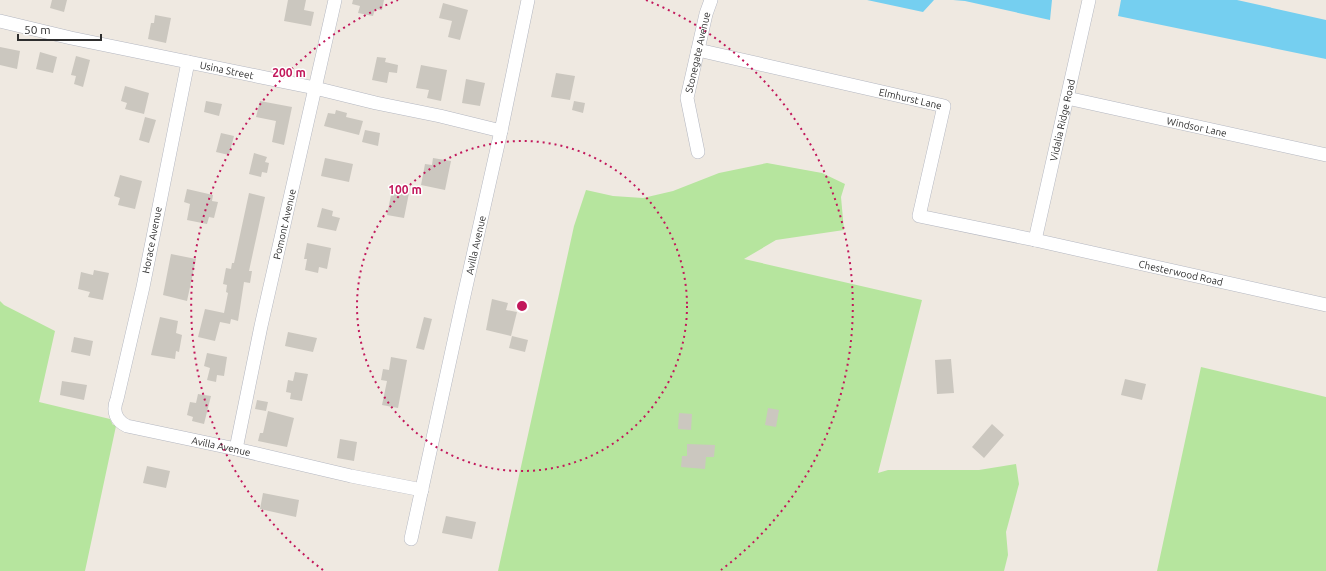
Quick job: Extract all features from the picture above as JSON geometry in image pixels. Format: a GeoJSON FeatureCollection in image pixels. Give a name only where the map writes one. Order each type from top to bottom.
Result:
{"type":"FeatureCollection","features":[{"type":"Feature","properties":{"kind":"street","name":"Pomont Avenue"},"geometry":{"type":"LineString","coordinates":[[236,449],[261,326],[335,0]]}},
{"type":"Feature","properties":{"kind":"street","name":"Avilla Avenue"},"geometry":{"type":"LineString","coordinates":[[411,539],[501,131],[528,0]]}},
{"type":"Feature","properties":{"kind":"street","name":"Stonegate Avenue"},"geometry":{"type":"LineString","coordinates":[[698,152],[687,98],[706,14],[711,0]]}},
{"type":"Feature","properties":{"kind":"street","name":"Vidalia Ridge Road"},"geometry":{"type":"LineString","coordinates":[[1035,240],[1089,0]]}},
{"type":"Feature","properties":{"kind":"street","name":"Usina Street"},"geometry":{"type":"LineString","coordinates":[[0,21],[71,38],[315,88],[501,131]]}},
{"type":"Feature","properties":{"kind":"street","name":"Elmhurst Lane"},"geometry":{"type":"LineString","coordinates":[[698,50],[944,106],[919,216],[1035,240]]}},
{"type":"Feature","properties":{"kind":"street","name":"Horace Avenue"},"geometry":{"type":"LineString","coordinates":[[117,418],[115,404],[143,287],[188,62]]}},
{"type":"Feature","properties":{"kind":"street","name":"Windsor Lane"},"geometry":{"type":"LineString","coordinates":[[1067,98],[1326,155]]}},
{"type":"Feature","properties":{"kind":"street","name":"Chesterwood Road"},"geometry":{"type":"LineString","coordinates":[[1035,240],[1326,306]]}},
{"type":"Feature","properties":{"kind":"street","name":"Avilla Avenue"},"geometry":{"type":"LineString","coordinates":[[117,418],[122,424],[127,426],[236,449],[351,476],[422,490]]}},
{"type":"Feature","properties":{"kind":"green space"},"geometry":{"type":"Polygon","coordinates":[[[767,163],[822,173],[845,184],[841,197],[844,230],[776,240],[744,259],[922,300],[878,473],[888,470],[979,470],[1016,464],[1019,484],[1006,532],[1008,555],[1004,571],[498,571],[574,226],[586,190],[613,196],[643,198],[673,191],[719,173],[767,163]]]}},
{"type":"Feature","properties":{"kind":"green space"},"geometry":{"type":"Polygon","coordinates":[[[0,301],[4,305],[55,331],[39,402],[110,419],[113,425],[115,424],[116,426],[85,571],[0,571],[0,301]]]}},
{"type":"Feature","properties":{"kind":"green space"},"geometry":{"type":"Polygon","coordinates":[[[1201,367],[1326,397],[1326,571],[1157,571],[1201,367]]]}},
{"type":"Feature","properties":{"kind":"water"},"geometry":{"type":"Polygon","coordinates":[[[867,0],[934,0],[923,12],[867,0]]]}},
{"type":"Feature","properties":{"kind":"water"},"geometry":{"type":"Polygon","coordinates":[[[953,0],[1052,0],[1050,20],[965,1],[953,0]]]}},
{"type":"Feature","properties":{"kind":"water"},"geometry":{"type":"Polygon","coordinates":[[[1121,0],[1237,0],[1326,20],[1326,59],[1118,16],[1121,0]]]}},
{"type":"Feature","properties":{"kind":"building"},"geometry":{"type":"Polygon","coordinates":[[[52,0],[67,0],[64,12],[50,8],[52,0]]]}},
{"type":"Feature","properties":{"kind":"building"},"geometry":{"type":"Polygon","coordinates":[[[288,0],[306,0],[304,10],[314,12],[311,26],[284,21],[288,0]]]}},
{"type":"Feature","properties":{"kind":"building"},"geometry":{"type":"Polygon","coordinates":[[[353,0],[384,0],[382,10],[375,9],[373,16],[358,13],[360,6],[352,4],[353,0]]]}},
{"type":"Feature","properties":{"kind":"building"},"geometry":{"type":"Polygon","coordinates":[[[443,3],[468,10],[460,40],[448,37],[452,21],[439,18],[443,3]]]}},
{"type":"Feature","properties":{"kind":"building"},"geometry":{"type":"Polygon","coordinates":[[[155,15],[171,18],[166,43],[148,39],[151,23],[154,23],[155,15]]]}},
{"type":"Feature","properties":{"kind":"building"},"geometry":{"type":"Polygon","coordinates":[[[0,47],[20,51],[17,69],[0,65],[0,47]]]}},
{"type":"Feature","properties":{"kind":"building"},"geometry":{"type":"Polygon","coordinates":[[[40,52],[57,57],[53,73],[36,69],[40,52]]]}},
{"type":"Feature","properties":{"kind":"building"},"geometry":{"type":"Polygon","coordinates":[[[76,56],[90,60],[83,87],[74,84],[76,76],[71,75],[76,56]]]}},
{"type":"Feature","properties":{"kind":"building"},"geometry":{"type":"Polygon","coordinates":[[[377,57],[386,58],[385,62],[398,65],[397,73],[389,72],[387,83],[372,80],[377,57]]]}},
{"type":"Feature","properties":{"kind":"building"},"geometry":{"type":"Polygon","coordinates":[[[421,65],[447,70],[441,101],[427,98],[429,90],[416,88],[421,65]]]}},
{"type":"Feature","properties":{"kind":"building"},"geometry":{"type":"Polygon","coordinates":[[[556,73],[575,76],[570,100],[551,97],[556,73]]]}},
{"type":"Feature","properties":{"kind":"building"},"geometry":{"type":"Polygon","coordinates":[[[466,79],[485,83],[480,106],[462,103],[466,79]]]}},
{"type":"Feature","properties":{"kind":"building"},"geometry":{"type":"Polygon","coordinates":[[[125,86],[149,93],[144,114],[125,109],[127,103],[121,101],[125,86]]]}},
{"type":"Feature","properties":{"kind":"building"},"geometry":{"type":"Polygon","coordinates":[[[206,101],[222,104],[219,116],[204,112],[206,101]]]}},
{"type":"Feature","properties":{"kind":"building"},"geometry":{"type":"Polygon","coordinates":[[[260,101],[292,107],[284,145],[272,142],[276,121],[256,117],[260,101]]]}},
{"type":"Feature","properties":{"kind":"building"},"geometry":{"type":"Polygon","coordinates":[[[574,101],[585,103],[583,113],[572,110],[574,101]]]}},
{"type":"Feature","properties":{"kind":"building"},"geometry":{"type":"Polygon","coordinates":[[[336,110],[347,113],[346,117],[363,121],[359,135],[324,126],[328,113],[335,114],[336,110]]]}},
{"type":"Feature","properties":{"kind":"building"},"geometry":{"type":"Polygon","coordinates":[[[145,117],[156,120],[149,143],[139,140],[145,117]]]}},
{"type":"Feature","properties":{"kind":"building"},"geometry":{"type":"Polygon","coordinates":[[[365,130],[380,133],[378,146],[362,142],[365,130]]]}},
{"type":"Feature","properties":{"kind":"building"},"geometry":{"type":"Polygon","coordinates":[[[221,133],[234,136],[229,155],[216,152],[221,133]]]}},
{"type":"Feature","properties":{"kind":"building"},"geometry":{"type":"Polygon","coordinates":[[[254,153],[267,157],[265,162],[269,163],[267,173],[262,172],[261,177],[249,174],[254,153]]]}},
{"type":"Feature","properties":{"kind":"building"},"geometry":{"type":"Polygon","coordinates":[[[325,158],[353,164],[349,182],[321,176],[325,158]]]}},
{"type":"Feature","properties":{"kind":"building"},"geometry":{"type":"Polygon","coordinates":[[[433,158],[451,161],[445,190],[421,185],[425,164],[432,165],[433,158]]]}},
{"type":"Feature","properties":{"kind":"building"},"geometry":{"type":"Polygon","coordinates":[[[120,175],[142,181],[135,209],[118,205],[120,198],[114,196],[120,175]]]}},
{"type":"Feature","properties":{"kind":"building"},"geometry":{"type":"Polygon","coordinates":[[[393,185],[410,188],[404,218],[387,215],[393,185]]]}},
{"type":"Feature","properties":{"kind":"building"},"geometry":{"type":"Polygon","coordinates":[[[187,189],[213,195],[212,201],[218,202],[214,218],[209,217],[207,224],[187,220],[190,204],[184,202],[187,189]]]}},
{"type":"Feature","properties":{"kind":"building"},"geometry":{"type":"Polygon","coordinates":[[[249,193],[265,197],[249,271],[252,271],[250,283],[244,282],[238,321],[231,319],[230,324],[220,322],[215,341],[198,337],[205,309],[224,313],[228,293],[226,292],[227,285],[223,284],[226,268],[231,269],[232,263],[234,263],[249,193]]]}},
{"type":"Feature","properties":{"kind":"building"},"geometry":{"type":"Polygon","coordinates":[[[322,208],[333,211],[332,216],[340,218],[336,231],[317,227],[322,208]]]}},
{"type":"Feature","properties":{"kind":"building"},"geometry":{"type":"Polygon","coordinates":[[[307,243],[331,248],[327,269],[319,267],[318,273],[305,270],[307,259],[304,259],[307,243]]]}},
{"type":"Feature","properties":{"kind":"building"},"geometry":{"type":"Polygon","coordinates":[[[171,254],[196,259],[187,301],[163,295],[171,254]]]}},
{"type":"Feature","properties":{"kind":"building"},"geometry":{"type":"Polygon","coordinates":[[[94,270],[109,273],[103,300],[88,297],[90,292],[78,289],[81,272],[93,275],[94,270]]]}},
{"type":"Feature","properties":{"kind":"building"},"geometry":{"type":"Polygon","coordinates":[[[492,299],[508,303],[506,310],[517,312],[511,336],[486,330],[492,299]]]}},
{"type":"Feature","properties":{"kind":"building"},"geometry":{"type":"Polygon","coordinates":[[[160,317],[178,321],[176,333],[182,335],[179,352],[176,351],[175,359],[151,355],[160,317]]]}},
{"type":"Feature","properties":{"kind":"building"},"geometry":{"type":"Polygon","coordinates":[[[424,317],[432,319],[424,350],[416,348],[424,317]]]}},
{"type":"Feature","properties":{"kind":"building"},"geometry":{"type":"Polygon","coordinates":[[[288,332],[317,338],[313,352],[285,346],[288,332]]]}},
{"type":"Feature","properties":{"kind":"building"},"geometry":{"type":"Polygon","coordinates":[[[512,336],[528,340],[525,352],[509,348],[512,336]]]}},
{"type":"Feature","properties":{"kind":"building"},"geometry":{"type":"Polygon","coordinates":[[[74,337],[93,341],[90,356],[71,352],[74,337]]]}},
{"type":"Feature","properties":{"kind":"building"},"geometry":{"type":"Polygon","coordinates":[[[207,353],[227,357],[224,376],[217,375],[216,382],[207,380],[210,368],[204,366],[207,353]]]}},
{"type":"Feature","properties":{"kind":"building"},"geometry":{"type":"Polygon","coordinates":[[[391,357],[407,360],[398,408],[382,405],[387,381],[381,380],[383,369],[389,370],[391,357]]]}},
{"type":"Feature","properties":{"kind":"building"},"geometry":{"type":"Polygon","coordinates":[[[951,359],[954,393],[937,394],[935,360],[951,359]]]}},
{"type":"Feature","properties":{"kind":"building"},"geometry":{"type":"Polygon","coordinates":[[[295,372],[308,374],[302,401],[290,399],[291,393],[286,392],[288,380],[293,381],[295,372]]]}},
{"type":"Feature","properties":{"kind":"building"},"geometry":{"type":"Polygon","coordinates":[[[1125,379],[1146,384],[1142,400],[1121,395],[1125,379]]]}},
{"type":"Feature","properties":{"kind":"building"},"geometry":{"type":"Polygon","coordinates":[[[62,381],[87,385],[84,400],[60,395],[62,381]]]}},
{"type":"Feature","properties":{"kind":"building"},"geometry":{"type":"Polygon","coordinates":[[[198,394],[211,396],[204,424],[192,421],[193,417],[187,415],[190,402],[196,403],[198,394]]]}},
{"type":"Feature","properties":{"kind":"building"},"geometry":{"type":"Polygon","coordinates":[[[257,400],[268,402],[266,411],[255,409],[257,400]]]}},
{"type":"Feature","properties":{"kind":"building"},"geometry":{"type":"Polygon","coordinates":[[[768,408],[779,410],[776,427],[765,425],[768,408]]]}},
{"type":"Feature","properties":{"kind":"building"},"geometry":{"type":"Polygon","coordinates":[[[268,411],[294,418],[287,447],[258,441],[260,433],[263,433],[268,411]]]}},
{"type":"Feature","properties":{"kind":"building"},"geometry":{"type":"Polygon","coordinates":[[[679,413],[692,414],[691,430],[678,429],[679,413]]]}},
{"type":"Feature","properties":{"kind":"building"},"geometry":{"type":"Polygon","coordinates":[[[992,424],[1004,435],[984,458],[972,447],[992,424]]]}},
{"type":"Feature","properties":{"kind":"building"},"geometry":{"type":"Polygon","coordinates":[[[340,439],[357,442],[354,461],[337,458],[340,439]]]}},
{"type":"Feature","properties":{"kind":"building"},"geometry":{"type":"Polygon","coordinates":[[[687,444],[715,445],[714,457],[706,457],[705,469],[681,467],[682,456],[687,456],[687,444]]]}},
{"type":"Feature","properties":{"kind":"building"},"geometry":{"type":"Polygon","coordinates":[[[147,466],[170,471],[166,488],[143,483],[147,466]]]}},
{"type":"Feature","properties":{"kind":"building"},"geometry":{"type":"Polygon","coordinates":[[[263,493],[299,500],[296,517],[260,509],[263,493]]]}},
{"type":"Feature","properties":{"kind":"building"},"geometry":{"type":"Polygon","coordinates":[[[446,516],[476,522],[472,539],[442,533],[446,516]]]}}]}
